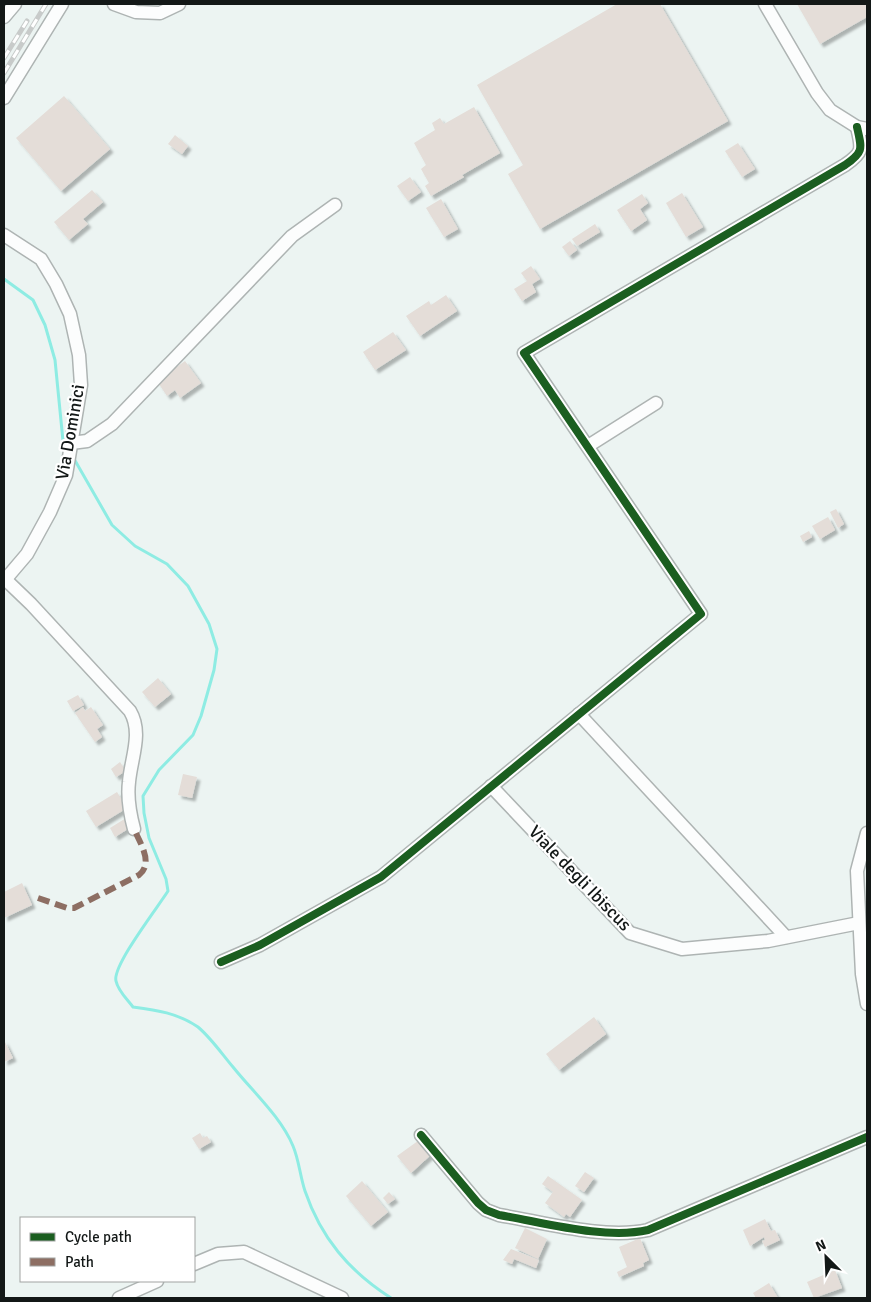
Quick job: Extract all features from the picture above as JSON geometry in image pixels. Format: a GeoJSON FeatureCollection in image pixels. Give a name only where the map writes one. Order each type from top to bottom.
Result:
{"type":"FeatureCollection","features":[{"type":"Feature","properties":{"kind":"street"},"geometry":{"type":"LineString","coordinates":[[4,17],[16,4]]}},
{"type":"Feature","properties":{"kind":"street"},"geometry":{"type":"LineString","coordinates":[[4,98],[62,4]]}},
{"type":"Feature","properties":{"kind":"street"},"geometry":{"type":"LineString","coordinates":[[114,4],[136,12],[160,13],[179,4]]}},
{"type":"Feature","properties":{"kind":"street"},"geometry":{"type":"LineString","coordinates":[[221,962],[260,945],[381,877],[701,614],[524,352],[858,156],[862,146],[862,128],[830,110],[821,99],[765,4]]}},
{"type":"Feature","properties":{"kind":"street"},"geometry":{"type":"LineString","coordinates":[[71,444],[87,441],[112,424],[292,236],[335,205]]}},
{"type":"Feature","properties":{"kind":"street","name":"Via Dominici"},"geometry":{"type":"LineString","coordinates":[[4,235],[41,259],[56,284],[70,314],[79,355],[81,385],[66,475],[50,512],[27,554],[5,581]]}},
{"type":"Feature","properties":{"kind":"street"},"geometry":{"type":"LineString","coordinates":[[588,446],[656,403]]}},
{"type":"Feature","properties":{"kind":"street"},"geometry":{"type":"LineString","coordinates":[[5,581],[31,604],[130,711],[136,721],[129,783],[129,803],[134,829]]}},
{"type":"Feature","properties":{"kind":"street"},"geometry":{"type":"LineString","coordinates":[[579,714],[786,937]]}},
{"type":"Feature","properties":{"kind":"street","name":"Viale degli Ibiscus"},"geometry":{"type":"LineString","coordinates":[[491,786],[630,933],[682,949],[786,937],[859,923]]}},
{"type":"Feature","properties":{"kind":"street"},"geometry":{"type":"LineString","coordinates":[[867,833],[857,871],[862,974],[867,1004]]}},
{"type":"Feature","properties":{"kind":"street"},"geometry":{"type":"LineString","coordinates":[[421,1135],[486,1210],[499,1215],[602,1232],[632,1234],[648,1230],[867,1137]]}},
{"type":"Feature","properties":{"kind":"street"},"geometry":{"type":"LineString","coordinates":[[195,1264],[218,1254],[244,1252],[342,1298]]}},
{"type":"Feature","properties":{"kind":"street"},"geometry":{"type":"LineString","coordinates":[[119,1298],[155,1282]]}},
{"type":"Feature","properties":{"kind":"building"},"geometry":{"type":"Polygon","coordinates":[[[617,4],[660,4],[728,121],[540,229],[508,174],[523,165],[477,85],[617,4]]]}},
{"type":"Feature","properties":{"kind":"building"},"geometry":{"type":"Polygon","coordinates":[[[797,4],[867,4],[867,17],[820,44],[797,4]]]}},
{"type":"Feature","properties":{"kind":"building"},"geometry":{"type":"Polygon","coordinates":[[[64,96],[110,149],[61,191],[16,138],[64,96]]]}},
{"type":"Feature","properties":{"kind":"building"},"geometry":{"type":"Polygon","coordinates":[[[474,107],[500,153],[431,196],[425,186],[429,183],[421,169],[426,165],[414,143],[435,130],[432,123],[440,118],[444,124],[474,107]]]}},
{"type":"Feature","properties":{"kind":"building"},"geometry":{"type":"Polygon","coordinates":[[[175,135],[188,146],[182,154],[168,144],[175,135]]]}},
{"type":"Feature","properties":{"kind":"building"},"geometry":{"type":"Polygon","coordinates":[[[738,143],[755,169],[742,177],[725,151],[738,143]]]}},
{"type":"Feature","properties":{"kind":"building"},"geometry":{"type":"Polygon","coordinates":[[[410,177],[421,192],[408,201],[397,186],[410,177]]]}},
{"type":"Feature","properties":{"kind":"building"},"geometry":{"type":"Polygon","coordinates":[[[92,190],[103,202],[83,219],[88,224],[69,240],[54,222],[92,190]]]}},
{"type":"Feature","properties":{"kind":"building"},"geometry":{"type":"Polygon","coordinates":[[[682,193],[703,227],[686,237],[666,203],[682,193]]]}},
{"type":"Feature","properties":{"kind":"building"},"geometry":{"type":"Polygon","coordinates":[[[642,194],[648,203],[640,209],[647,220],[631,231],[617,210],[642,194]]]}},
{"type":"Feature","properties":{"kind":"building"},"geometry":{"type":"Polygon","coordinates":[[[441,199],[458,229],[444,237],[426,208],[441,199]]]}},
{"type":"Feature","properties":{"kind":"building"},"geometry":{"type":"Polygon","coordinates":[[[595,224],[600,232],[577,246],[572,239],[595,224]]]}},
{"type":"Feature","properties":{"kind":"building"},"geometry":{"type":"Polygon","coordinates":[[[570,241],[577,250],[569,256],[562,247],[570,241]]]}},
{"type":"Feature","properties":{"kind":"building"},"geometry":{"type":"Polygon","coordinates":[[[531,266],[540,279],[532,284],[536,292],[522,301],[514,289],[527,281],[521,273],[531,266]]]}},
{"type":"Feature","properties":{"kind":"building"},"geometry":{"type":"Polygon","coordinates":[[[446,295],[457,311],[420,336],[406,316],[429,301],[431,305],[446,295]]]}},
{"type":"Feature","properties":{"kind":"building"},"geometry":{"type":"Polygon","coordinates":[[[393,332],[406,350],[375,370],[363,352],[393,332]]]}},
{"type":"Feature","properties":{"kind":"building"},"geometry":{"type":"Polygon","coordinates":[[[185,361],[201,383],[180,398],[175,390],[167,396],[157,381],[185,361]]]}},
{"type":"Feature","properties":{"kind":"building"},"geometry":{"type":"Polygon","coordinates":[[[836,509],[844,524],[838,528],[830,512],[836,509]]]}},
{"type":"Feature","properties":{"kind":"building"},"geometry":{"type":"Polygon","coordinates":[[[828,517],[835,530],[820,539],[812,526],[828,517]]]}},
{"type":"Feature","properties":{"kind":"building"},"geometry":{"type":"Polygon","coordinates":[[[809,531],[812,537],[803,542],[800,536],[809,531]]]}},
{"type":"Feature","properties":{"kind":"building"},"geometry":{"type":"Polygon","coordinates":[[[158,678],[171,694],[155,707],[142,692],[158,678]]]}},
{"type":"Feature","properties":{"kind":"building"},"geometry":{"type":"Polygon","coordinates":[[[78,695],[84,705],[73,711],[67,701],[78,695]]]}},
{"type":"Feature","properties":{"kind":"building"},"geometry":{"type":"Polygon","coordinates":[[[83,707],[85,711],[91,707],[103,725],[97,729],[102,737],[95,742],[75,713],[83,707]]]}},
{"type":"Feature","properties":{"kind":"building"},"geometry":{"type":"Polygon","coordinates":[[[120,762],[126,771],[116,777],[111,769],[120,762]]]}},
{"type":"Feature","properties":{"kind":"building"},"geometry":{"type":"Polygon","coordinates":[[[183,774],[197,777],[192,798],[178,795],[183,774]]]}},
{"type":"Feature","properties":{"kind":"building"},"geometry":{"type":"Polygon","coordinates":[[[117,792],[127,808],[96,827],[86,811],[117,792]]]}},
{"type":"Feature","properties":{"kind":"building"},"geometry":{"type":"Polygon","coordinates":[[[126,818],[131,827],[115,837],[110,828],[126,818]]]}},
{"type":"Feature","properties":{"kind":"building"},"geometry":{"type":"Polygon","coordinates":[[[22,883],[32,905],[4,918],[4,892],[22,883]]]}},
{"type":"Feature","properties":{"kind":"building"},"geometry":{"type":"Polygon","coordinates":[[[594,1017],[606,1034],[559,1070],[546,1054],[594,1017]]]}},
{"type":"Feature","properties":{"kind":"building"},"geometry":{"type":"Polygon","coordinates":[[[4,1040],[13,1058],[4,1062],[4,1040]]]}},
{"type":"Feature","properties":{"kind":"building"},"geometry":{"type":"Polygon","coordinates":[[[200,1133],[203,1138],[207,1136],[211,1142],[199,1149],[192,1138],[200,1133]]]}},
{"type":"Feature","properties":{"kind":"building"},"geometry":{"type":"Polygon","coordinates":[[[422,1138],[434,1152],[411,1173],[397,1156],[422,1138]]]}},
{"type":"Feature","properties":{"kind":"building"},"geometry":{"type":"Polygon","coordinates":[[[585,1172],[594,1178],[584,1192],[575,1186],[585,1172]]]}},
{"type":"Feature","properties":{"kind":"building"},"geometry":{"type":"Polygon","coordinates":[[[548,1176],[582,1200],[570,1217],[566,1214],[564,1217],[545,1203],[553,1192],[542,1184],[548,1176]]]}},
{"type":"Feature","properties":{"kind":"building"},"geometry":{"type":"Polygon","coordinates":[[[362,1181],[388,1212],[371,1226],[346,1196],[362,1181]]]}},
{"type":"Feature","properties":{"kind":"building"},"geometry":{"type":"Polygon","coordinates":[[[389,1192],[395,1199],[388,1204],[383,1198],[389,1192]]]}},
{"type":"Feature","properties":{"kind":"building"},"geometry":{"type":"Polygon","coordinates":[[[765,1219],[771,1231],[775,1230],[780,1240],[765,1247],[762,1241],[765,1240],[764,1237],[750,1246],[743,1230],[765,1219]]]}},
{"type":"Feature","properties":{"kind":"building"},"geometry":{"type":"Polygon","coordinates":[[[525,1228],[547,1239],[538,1259],[515,1248],[525,1228]]]}},
{"type":"Feature","properties":{"kind":"building"},"geometry":{"type":"Polygon","coordinates":[[[640,1238],[649,1260],[643,1263],[644,1266],[619,1277],[617,1272],[627,1267],[619,1247],[640,1238]]]}},
{"type":"Feature","properties":{"kind":"building"},"geometry":{"type":"Polygon","coordinates":[[[511,1249],[539,1260],[536,1268],[514,1259],[512,1264],[503,1260],[511,1249]]]}},
{"type":"Feature","properties":{"kind":"building"},"geometry":{"type":"Polygon","coordinates":[[[835,1270],[842,1288],[814,1298],[807,1282],[835,1270]]]}},
{"type":"Feature","properties":{"kind":"building"},"geometry":{"type":"Polygon","coordinates":[[[769,1283],[778,1298],[756,1298],[753,1293],[769,1283]]]}},
{"type":"Feature","properties":{"kind":"waterway"},"geometry":{"type":"LineString","coordinates":[[4,279],[33,300],[45,325],[55,360],[63,441],[67,448]]}},
{"type":"Feature","properties":{"kind":"waterway"},"geometry":{"type":"LineString","coordinates":[[73,457],[112,525],[135,546],[167,564],[188,586],[209,624],[217,649],[214,670],[201,716],[193,735],[159,770],[143,796],[149,838],[166,879],[168,891],[128,950],[117,973],[117,985],[133,1007],[183,1018],[198,1027],[212,1041],[274,1115],[288,1135],[295,1151],[303,1185],[319,1224],[328,1238],[350,1265],[376,1288],[391,1298]]}},
{"type":"Feature","properties":{"kind":"railway"},"geometry":{"type":"LineString","coordinates":[[4,73],[46,4]]}},
{"type":"Feature","properties":{"kind":"railway"},"geometry":{"type":"LineString","coordinates":[[4,58],[27,21]]}},
{"type":"Feature","properties":{"kind":"marked path"},"geometry":{"type":"LineString","coordinates":[[38,898],[67,908],[74,908],[139,875],[143,870],[146,859],[134,829]]}},
{"type":"Feature","properties":{"kind":"cycle path"},"geometry":{"type":"LineString","coordinates":[[221,962],[260,945],[381,877],[701,614],[524,353],[845,165],[856,157],[860,149],[857,127]]}},
{"type":"Feature","properties":{"kind":"cycle path"},"geometry":{"type":"LineString","coordinates":[[421,1135],[486,1210],[499,1215],[574,1229],[613,1233],[631,1233],[648,1230],[867,1137]]}}]}
